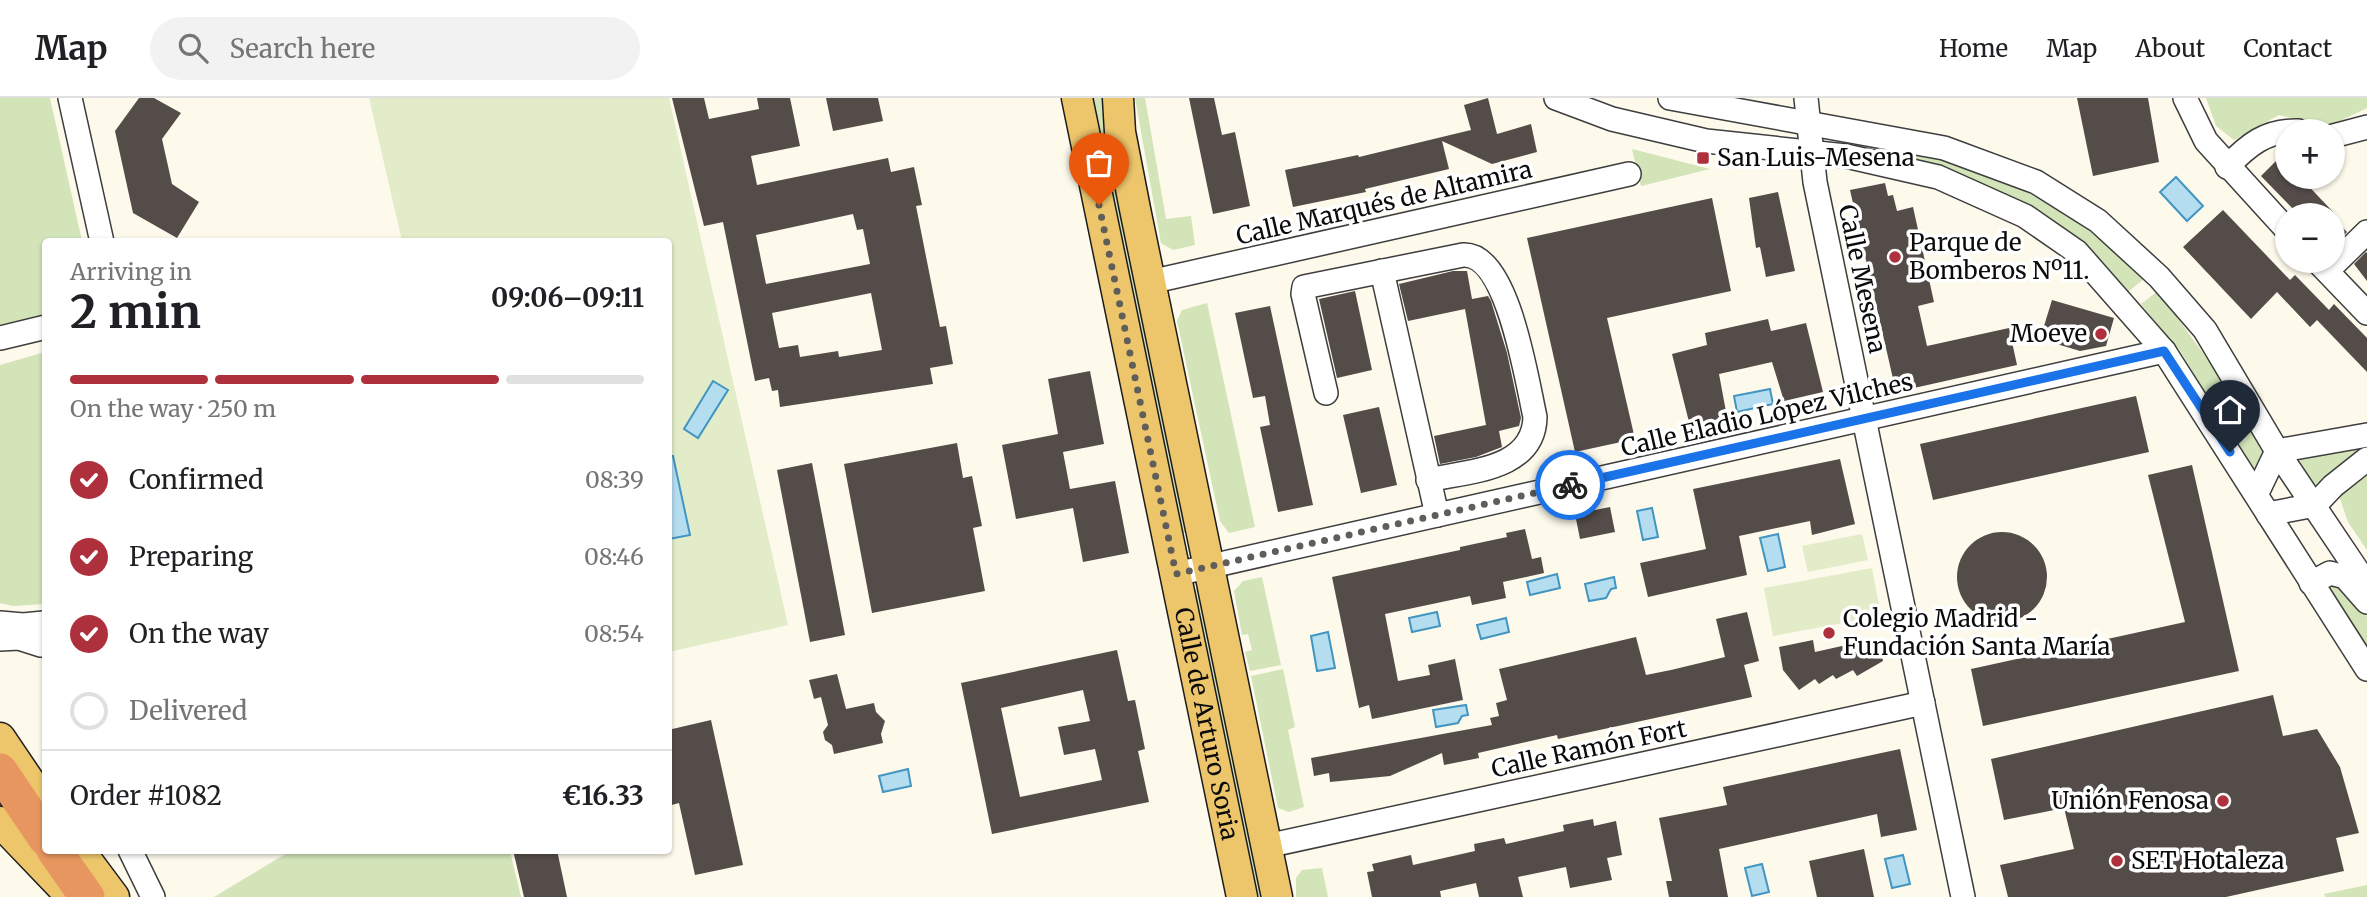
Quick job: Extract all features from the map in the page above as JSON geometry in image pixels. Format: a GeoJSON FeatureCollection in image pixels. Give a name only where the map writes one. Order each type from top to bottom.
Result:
{"type":"FeatureCollection","features":[{"type":"Feature","properties":{"kind":"highway"},"geometry":{"type":"LineString","coordinates":[[0,771],[42,833]]}},
{"type":"Feature","properties":{"kind":"highway"},"geometry":{"type":"LineString","coordinates":[[57,854],[87,897]]}},
{"type":"Feature","properties":{"kind":"main road","name":"Calle de Arturo Soria"},"geometry":{"type":"LineString","coordinates":[[1077,98],[1242,897]]}},
{"type":"Feature","properties":{"kind":"main road","name":"Calle de Arturo Soria"},"geometry":{"type":"LineString","coordinates":[[1118,98],[1120,132],[1277,897]]}},
{"type":"Feature","properties":{"kind":"main road"},"geometry":{"type":"LineString","coordinates":[[0,737],[42,800]]}},
{"type":"Feature","properties":{"kind":"main road"},"geometry":{"type":"LineString","coordinates":[[0,822],[71,897]]}},
{"type":"Feature","properties":{"kind":"main road"},"geometry":{"type":"LineString","coordinates":[[82,854],[114,897]]}},
{"type":"Feature","properties":{"kind":"street"},"geometry":{"type":"LineString","coordinates":[[69,98],[101,238]]}},
{"type":"Feature","properties":{"kind":"street"},"geometry":{"type":"LineString","coordinates":[[1556,98],[1612,119],[1706,141],[1846,156],[1938,177],[2025,216],[2077,253],[2164,351],[2367,670]]}},
{"type":"Feature","properties":{"kind":"street"},"geometry":{"type":"LineString","coordinates":[[1670,98],[1944,148],[2036,182],[2098,222],[2159,277],[2205,330],[2277,451],[2367,585]]}},
{"type":"Feature","properties":{"kind":"street","name":"Calle Mesena"},"geometry":{"type":"LineString","coordinates":[[1805,98],[1810,122],[1815,182],[1963,897]]}},
{"type":"Feature","properties":{"kind":"street"},"geometry":{"type":"LineString","coordinates":[[2185,98],[2206,141],[2275,217]]}},
{"type":"Feature","properties":{"kind":"street"},"geometry":{"type":"LineString","coordinates":[[2345,133],[2367,127]]}},
{"type":"Feature","properties":{"kind":"street"},"geometry":{"type":"LineString","coordinates":[[2227,167],[2249,143],[2275,133]]}},
{"type":"Feature","properties":{"kind":"street","name":"Calle Marqués de Altamira"},"geometry":{"type":"LineString","coordinates":[[1150,282],[1629,174]]}},
{"type":"Feature","properties":{"kind":"street"},"geometry":{"type":"LineString","coordinates":[[2345,249],[2367,232]]}},
{"type":"Feature","properties":{"kind":"street"},"geometry":{"type":"LineString","coordinates":[[1326,393],[1303,294],[1304,287],[1463,255],[1473,254],[1482,260],[1508,304],[1535,417],[1535,432],[1524,450],[1505,463],[1428,480]]}},
{"type":"Feature","properties":{"kind":"street"},"geometry":{"type":"LineString","coordinates":[[1382,271],[1437,515]]}},
{"type":"Feature","properties":{"kind":"street"},"geometry":{"type":"LineString","coordinates":[[2329,273],[2367,313]]}},
{"type":"Feature","properties":{"kind":"street"},"geometry":{"type":"LineString","coordinates":[[0,338],[42,328]]}},
{"type":"Feature","properties":{"kind":"street","name":"Calle Eladio López Vilches"},"geometry":{"type":"LineString","coordinates":[[1176,574],[2164,351]]}},
{"type":"Feature","properties":{"kind":"street"},"geometry":{"type":"LineString","coordinates":[[2277,451],[2367,435]]}},
{"type":"Feature","properties":{"kind":"street"},"geometry":{"type":"LineString","coordinates":[[2256,493],[2277,451]]}},
{"type":"Feature","properties":{"kind":"street"},"geometry":{"type":"LineString","coordinates":[[2269,514],[2315,505],[2333,486],[2367,459]]}},
{"type":"Feature","properties":{"kind":"street"},"geometry":{"type":"LineString","coordinates":[[2311,583],[2330,573],[2345,577],[2367,601]]}},
{"type":"Feature","properties":{"kind":"street"},"geometry":{"type":"LineString","coordinates":[[0,623],[23,625],[42,635]]}},
{"type":"Feature","properties":{"kind":"street"},"geometry":{"type":"LineString","coordinates":[[0,639],[42,636]]}},
{"type":"Feature","properties":{"kind":"street","name":"Calle Ramón Fort"},"geometry":{"type":"LineString","coordinates":[[1267,846],[1923,703]]}},
{"type":"Feature","properties":{"kind":"street"},"geometry":{"type":"LineString","coordinates":[[132,854],[153,897]]}},
{"type":"Feature","properties":{"kind":"green space"},"geometry":{"type":"Polygon","coordinates":[[[0,98],[50,98],[81,238],[42,238],[42,315],[0,325],[0,98]]]}},
{"type":"Feature","properties":{"kind":"green space"},"geometry":{"type":"Polygon","coordinates":[[[369,98],[669,98],[788,625],[672,651],[672,238],[401,238],[369,98]]]}},
{"type":"Feature","properties":{"kind":"green space"},"geometry":{"type":"Polygon","coordinates":[[[1089,98],[1105,98],[1191,531],[1180,534],[1089,98]]]}},
{"type":"Feature","properties":{"kind":"green space"},"geometry":{"type":"Polygon","coordinates":[[[1135,98],[1145,98],[1166,219],[1191,216],[1195,245],[1173,250],[1161,243],[1135,98]]]}},
{"type":"Feature","properties":{"kind":"green space"},"geometry":{"type":"Polygon","coordinates":[[[2206,98],[2367,98],[2367,108],[2344,119],[2295,119],[2279,115],[2234,140],[2216,126],[2206,98]]]}},
{"type":"Feature","properties":{"kind":"green space"},"geometry":{"type":"Polygon","coordinates":[[[1856,141],[1940,159],[2012,186],[2079,224],[2145,278],[2128,292],[2074,239],[1855,149],[1856,141]]]}},
{"type":"Feature","properties":{"kind":"green space"},"geometry":{"type":"Polygon","coordinates":[[[1632,149],[1710,169],[1641,186],[1632,149]]]}},
{"type":"Feature","properties":{"kind":"green space"},"geometry":{"type":"Polygon","coordinates":[[[2158,291],[2218,374],[2264,455],[2256,477],[2181,352],[2141,304],[2158,291]]]}},
{"type":"Feature","properties":{"kind":"green space"},"geometry":{"type":"Polygon","coordinates":[[[1207,303],[1255,527],[1229,533],[1220,521],[1177,321],[1182,310],[1207,303]]]}},
{"type":"Feature","properties":{"kind":"green space"},"geometry":{"type":"Polygon","coordinates":[[[42,353],[42,604],[13,606],[0,603],[0,365],[42,353]]]}},
{"type":"Feature","properties":{"kind":"green space"},"geometry":{"type":"Polygon","coordinates":[[[2367,443],[2362,451],[2311,488],[2293,459],[2367,443]]]}},
{"type":"Feature","properties":{"kind":"green space"},"geometry":{"type":"Polygon","coordinates":[[[2367,470],[2367,550],[2348,522],[2339,496],[2367,470]]]}},
{"type":"Feature","properties":{"kind":"green space"},"geometry":{"type":"Polygon","coordinates":[[[1862,534],[1868,560],[1808,572],[1802,546],[1862,534]]]}},
{"type":"Feature","properties":{"kind":"green space"},"geometry":{"type":"Polygon","coordinates":[[[1872,568],[1881,616],[1773,636],[1764,588],[1872,568]]]}},
{"type":"Feature","properties":{"kind":"green space"},"geometry":{"type":"Polygon","coordinates":[[[1262,577],[1281,665],[1250,671],[1245,652],[1252,650],[1248,634],[1242,635],[1234,591],[1243,581],[1262,577]]]}},
{"type":"Feature","properties":{"kind":"green space"},"geometry":{"type":"Polygon","coordinates":[[[2323,578],[2345,588],[2367,617],[2367,656],[2323,578]]]}},
{"type":"Feature","properties":{"kind":"green space"},"geometry":{"type":"Polygon","coordinates":[[[1200,589],[1266,897],[1255,897],[1194,591],[1200,589]]]}},
{"type":"Feature","properties":{"kind":"green space"},"geometry":{"type":"Polygon","coordinates":[[[1283,669],[1295,727],[1288,730],[1304,807],[1289,812],[1278,808],[1251,676],[1283,669]]]}},
{"type":"Feature","properties":{"kind":"green space"},"geometry":{"type":"Polygon","coordinates":[[[285,854],[511,854],[521,897],[214,897],[285,854]]]}},
{"type":"Feature","properties":{"kind":"green space"},"geometry":{"type":"Polygon","coordinates":[[[1322,868],[1328,897],[1296,897],[1296,878],[1302,870],[1322,868]]]}},
{"type":"Feature","properties":{"kind":"green space"},"geometry":{"type":"Polygon","coordinates":[[[2367,885],[2367,897],[2325,897],[2324,894],[2367,885]]]}},
{"type":"Feature","properties":{"kind":"water"},"geometry":{"type":"Polygon","coordinates":[[[2176,177],[2203,206],[2187,221],[2160,192],[2176,177]]]}},
{"type":"Feature","properties":{"kind":"water"},"geometry":{"type":"Polygon","coordinates":[[[713,381],[728,390],[698,438],[684,429],[713,381]]]}},
{"type":"Feature","properties":{"kind":"water"},"geometry":{"type":"Polygon","coordinates":[[[1770,389],[1773,404],[1737,412],[1734,396],[1770,389]]]}},
{"type":"Feature","properties":{"kind":"water"},"geometry":{"type":"Polygon","coordinates":[[[672,456],[673,456],[690,535],[672,538],[672,456]]]}},
{"type":"Feature","properties":{"kind":"water"},"geometry":{"type":"Polygon","coordinates":[[[1652,508],[1658,537],[1643,540],[1637,511],[1652,508]]]}},
{"type":"Feature","properties":{"kind":"water"},"geometry":{"type":"Polygon","coordinates":[[[1778,534],[1785,567],[1768,571],[1760,538],[1778,534]]]}},
{"type":"Feature","properties":{"kind":"water"},"geometry":{"type":"Polygon","coordinates":[[[1557,574],[1560,588],[1530,595],[1527,582],[1557,574]]]}},
{"type":"Feature","properties":{"kind":"water"},"geometry":{"type":"Polygon","coordinates":[[[1614,577],[1616,588],[1611,589],[1606,598],[1589,601],[1585,584],[1614,577]]]}},
{"type":"Feature","properties":{"kind":"water"},"geometry":{"type":"Polygon","coordinates":[[[1437,612],[1440,626],[1412,632],[1409,618],[1437,612]]]}},
{"type":"Feature","properties":{"kind":"water"},"geometry":{"type":"Polygon","coordinates":[[[1506,618],[1509,632],[1481,639],[1477,625],[1506,618]]]}},
{"type":"Feature","properties":{"kind":"water"},"geometry":{"type":"Polygon","coordinates":[[[1328,632],[1335,668],[1317,671],[1311,636],[1328,632]]]}},
{"type":"Feature","properties":{"kind":"water"},"geometry":{"type":"Polygon","coordinates":[[[1466,705],[1468,715],[1462,716],[1458,723],[1436,727],[1433,710],[1466,705]]]}},
{"type":"Feature","properties":{"kind":"water"},"geometry":{"type":"Polygon","coordinates":[[[908,769],[911,786],[883,792],[879,776],[908,769]]]}},
{"type":"Feature","properties":{"kind":"water"},"geometry":{"type":"Polygon","coordinates":[[[1903,855],[1910,884],[1892,888],[1885,859],[1903,855]]]}},
{"type":"Feature","properties":{"kind":"water"},"geometry":{"type":"Polygon","coordinates":[[[1762,864],[1769,892],[1752,896],[1745,868],[1762,864]]]}},
{"type":"Feature","properties":{"kind":"building"},"geometry":{"type":"Polygon","coordinates":[[[139,98],[154,98],[181,113],[162,139],[172,184],[199,202],[177,238],[133,213],[115,131],[139,98]]]}},
{"type":"Feature","properties":{"kind":"building"},"geometry":{"type":"Polygon","coordinates":[[[672,98],[704,98],[709,119],[759,109],[757,98],[790,98],[800,146],[751,156],[757,185],[888,158],[891,172],[914,167],[922,205],[916,206],[940,327],[946,326],[953,364],[930,368],[933,384],[780,407],[778,390],[772,391],[769,378],[755,381],[723,222],[704,226],[672,98]],[[853,214],[756,235],[766,284],[870,264],[863,229],[857,230],[853,214]],[[871,293],[772,313],[779,348],[798,345],[800,357],[838,351],[839,357],[882,350],[871,293]]]}},
{"type":"Feature","properties":{"kind":"building"},"geometry":{"type":"Polygon","coordinates":[[[826,98],[878,98],[883,121],[833,131],[826,98]]]}},
{"type":"Feature","properties":{"kind":"building"},"geometry":{"type":"Polygon","coordinates":[[[1189,98],[1214,98],[1222,135],[1235,132],[1250,206],[1213,214],[1189,98]]]}},
{"type":"Feature","properties":{"kind":"building"},"geometry":{"type":"Polygon","coordinates":[[[1488,98],[1497,134],[1531,124],[1537,152],[1492,164],[1442,141],[1449,169],[1365,189],[1366,192],[1293,207],[1285,170],[1358,155],[1359,157],[1471,130],[1464,105],[1488,98]]]}},
{"type":"Feature","properties":{"kind":"building"},"geometry":{"type":"Polygon","coordinates":[[[2077,98],[2148,98],[2159,162],[2093,176],[2077,98]]]}},
{"type":"Feature","properties":{"kind":"building"},"geometry":{"type":"Polygon","coordinates":[[[2275,162],[2275,189],[2311,189],[2325,203],[2287,203],[2261,176],[2275,162]]]}},
{"type":"Feature","properties":{"kind":"building","name":"Parque de Bomberos Nº11."},"geometry":{"type":"Polygon","coordinates":[[[1885,183],[1888,196],[1893,195],[1897,211],[1913,207],[1934,302],[1918,306],[1927,346],[2009,328],[2017,365],[1896,392],[1850,190],[1885,183]]]}},
{"type":"Feature","properties":{"kind":"building"},"geometry":{"type":"Polygon","coordinates":[[[1778,192],[1795,271],[1766,277],[1760,247],[1756,248],[1749,198],[1778,192]]]}},
{"type":"Feature","properties":{"kind":"building"},"geometry":{"type":"Polygon","coordinates":[[[1712,198],[1731,291],[1607,318],[1635,439],[1575,452],[1527,238],[1712,198]]]}},
{"type":"Feature","properties":{"kind":"building"},"geometry":{"type":"Polygon","coordinates":[[[2223,210],[2275,264],[2275,273],[2283,273],[2290,280],[2295,275],[2329,310],[2334,304],[2367,338],[2367,372],[2317,320],[2310,327],[2277,292],[2251,319],[2183,247],[2223,210]]]}},
{"type":"Feature","properties":{"kind":"building"},"geometry":{"type":"Polygon","coordinates":[[[2367,253],[2367,281],[2354,264],[2367,253]]]}},
{"type":"Feature","properties":{"kind":"building"},"geometry":{"type":"Polygon","coordinates":[[[1453,271],[1467,271],[1472,299],[1488,296],[1491,301],[1507,353],[1521,418],[1519,426],[1499,431],[1502,447],[1476,457],[1440,464],[1434,436],[1486,425],[1465,309],[1408,321],[1399,284],[1453,271]]]}},
{"type":"Feature","properties":{"kind":"building"},"geometry":{"type":"Polygon","coordinates":[[[1355,291],[1372,370],[1337,378],[1319,299],[1355,291]]]}},
{"type":"Feature","properties":{"kind":"building"},"geometry":{"type":"Polygon","coordinates":[[[2052,300],[2114,318],[2106,346],[2080,351],[2040,339],[2052,300]]]}},
{"type":"Feature","properties":{"kind":"building"},"geometry":{"type":"Polygon","coordinates":[[[1270,306],[1313,505],[1278,512],[1260,427],[1270,425],[1265,396],[1253,398],[1235,313],[1270,306]]]}},
{"type":"Feature","properties":{"kind":"building"},"geometry":{"type":"Polygon","coordinates":[[[1768,319],[1771,331],[1806,323],[1823,392],[1784,401],[1772,362],[1719,374],[1727,417],[1690,426],[1672,354],[1707,345],[1705,333],[1768,319]]]}},
{"type":"Feature","properties":{"kind":"building"},"geometry":{"type":"Polygon","coordinates":[[[1090,371],[1104,444],[1063,452],[1070,489],[1115,481],[1129,553],[1083,562],[1073,508],[1016,519],[1002,445],[1058,434],[1048,379],[1090,371]]]}},
{"type":"Feature","properties":{"kind":"building"},"geometry":{"type":"Polygon","coordinates":[[[2136,396],[2149,452],[1933,500],[1920,444],[2136,396]]]}},
{"type":"Feature","properties":{"kind":"building"},"geometry":{"type":"Polygon","coordinates":[[[1379,407],[1397,485],[1361,493],[1343,415],[1379,407]]]}},
{"type":"Feature","properties":{"kind":"building"},"geometry":{"type":"Polygon","coordinates":[[[957,443],[963,478],[972,476],[982,526],[973,528],[985,591],[872,613],[844,464],[957,443]]]}},
{"type":"Feature","properties":{"kind":"building"},"geometry":{"type":"Polygon","coordinates":[[[1840,459],[1855,524],[1812,535],[1810,521],[1739,536],[1747,575],[1648,597],[1640,563],[1706,549],[1693,489],[1840,459]]]}},
{"type":"Feature","properties":{"kind":"building"},"geometry":{"type":"Polygon","coordinates":[[[812,463],[845,635],[810,642],[777,470],[812,463]]]}},
{"type":"Feature","properties":{"kind":"building"},"geometry":{"type":"Polygon","coordinates":[[[2192,465],[2239,671],[1983,726],[1971,669],[2185,622],[2148,475],[2192,465]]]}},
{"type":"Feature","properties":{"kind":"building"},"geometry":{"type":"Polygon","coordinates":[[[1610,507],[1615,532],[1580,539],[1575,514],[1610,507]]]}},
{"type":"Feature","properties":{"kind":"building"},"geometry":{"type":"Polygon","coordinates":[[[1525,529],[1532,559],[1541,557],[1544,573],[1503,582],[1506,598],[1472,605],[1470,596],[1385,614],[1398,681],[1430,675],[1428,665],[1455,659],[1463,700],[1372,719],[1369,705],[1359,708],[1332,577],[1460,550],[1460,547],[1507,537],[1506,533],[1525,529]]]}},
{"type":"Feature","properties":{"kind":"building"},"geometry":{"type":"Polygon","coordinates":[[[2002,532],[2019,536],[2034,545],[2043,560],[2047,577],[2043,594],[2034,609],[2019,618],[2002,622],[1985,618],[1970,609],[1961,594],[1957,577],[1961,560],[1970,545],[1985,536],[2002,532]]]}},
{"type":"Feature","properties":{"kind":"building"},"geometry":{"type":"Polygon","coordinates":[[[1747,612],[1759,661],[1744,665],[1752,697],[1558,739],[1557,735],[1478,753],[1479,758],[1444,765],[1442,753],[1390,776],[1330,782],[1329,773],[1314,776],[1311,758],[1492,725],[1490,718],[1499,716],[1496,703],[1507,700],[1499,669],[1636,637],[1646,675],[1671,670],[1725,657],[1716,619],[1747,612]]]}},
{"type":"Feature","properties":{"kind":"building"},"geometry":{"type":"Polygon","coordinates":[[[1878,638],[1883,661],[1857,676],[1853,670],[1836,679],[1833,675],[1819,684],[1815,679],[1799,690],[1783,670],[1779,647],[1813,640],[1815,652],[1878,638]]]}},
{"type":"Feature","properties":{"kind":"building"},"geometry":{"type":"Polygon","coordinates":[[[1117,650],[1128,701],[1135,700],[1145,749],[1138,751],[1149,802],[992,834],[961,683],[1117,650]],[[1083,690],[1001,708],[1020,797],[1102,780],[1095,749],[1064,755],[1058,727],[1090,721],[1083,690]]]}},
{"type":"Feature","properties":{"kind":"building"},"geometry":{"type":"Polygon","coordinates":[[[837,674],[846,709],[874,703],[876,712],[885,721],[881,734],[883,743],[834,754],[832,745],[825,740],[823,732],[828,725],[821,697],[814,699],[809,680],[837,674]]]}},
{"type":"Feature","properties":{"kind":"building"},"geometry":{"type":"Polygon","coordinates":[[[2273,695],[2283,736],[2317,729],[2340,767],[2359,833],[2336,838],[2344,871],[2226,897],[2008,897],[2000,865],[2074,849],[2064,808],[2004,820],[1991,759],[2273,695]]]}},
{"type":"Feature","properties":{"kind":"building"},"geometry":{"type":"Polygon","coordinates":[[[711,720],[743,865],[695,875],[679,803],[672,805],[672,729],[711,720]]]}},
{"type":"Feature","properties":{"kind":"building"},"geometry":{"type":"Polygon","coordinates":[[[1900,749],[1917,830],[1881,837],[1877,814],[1719,849],[1728,897],[1669,897],[1666,881],[1672,881],[1659,818],[1727,805],[1723,787],[1900,749]]]}},
{"type":"Feature","properties":{"kind":"building"},"geometry":{"type":"Polygon","coordinates":[[[1593,819],[1594,826],[1616,821],[1622,855],[1607,858],[1612,880],[1570,888],[1566,867],[1518,877],[1523,897],[1479,897],[1476,883],[1440,891],[1441,897],[1372,897],[1367,872],[1374,871],[1372,864],[1411,855],[1413,865],[1475,851],[1474,844],[1504,838],[1506,844],[1564,831],[1563,825],[1593,819]]]}},
{"type":"Feature","properties":{"kind":"building"},"geometry":{"type":"Polygon","coordinates":[[[1864,849],[1874,897],[1817,897],[1809,861],[1864,849]]]}},
{"type":"Feature","properties":{"kind":"building"},"geometry":{"type":"Polygon","coordinates":[[[514,854],[558,854],[567,897],[524,897],[514,854]]]}},
{"type":"Feature","properties":{"kind":"way so far"},"geometry":{"type":"LineString","coordinates":[[1099,205],[1176,574],[1570,485]]}},
{"type":"Feature","properties":{"kind":"place","name":"San Luis-Mesena"},"geometry":{"type":"Point","coordinates":[1703,158]}},
{"type":"Feature","properties":{"kind":"place","name":"Parque de Bomberos Nº11."},"geometry":{"type":"Point","coordinates":[1895,257]}},
{"type":"Feature","properties":{"kind":"place","name":"Moeve"},"geometry":{"type":"Point","coordinates":[2101,334]}},
{"type":"Feature","properties":{"kind":"place","name":"Colegio Madrid - Fundación Santa María"},"geometry":{"type":"Point","coordinates":[1829,633]}},
{"type":"Feature","properties":{"kind":"place","name":"Unión Fenosa"},"geometry":{"type":"Point","coordinates":[2223,801]}},
{"type":"Feature","properties":{"kind":"place","name":"SET Hotaleza"},"geometry":{"type":"Point","coordinates":[2117,861]}},
{"type":"Feature","properties":{"kind":"route"},"geometry":{"type":"LineString","coordinates":[[1570,485],[2164,351],[2230,452]]}}]}
